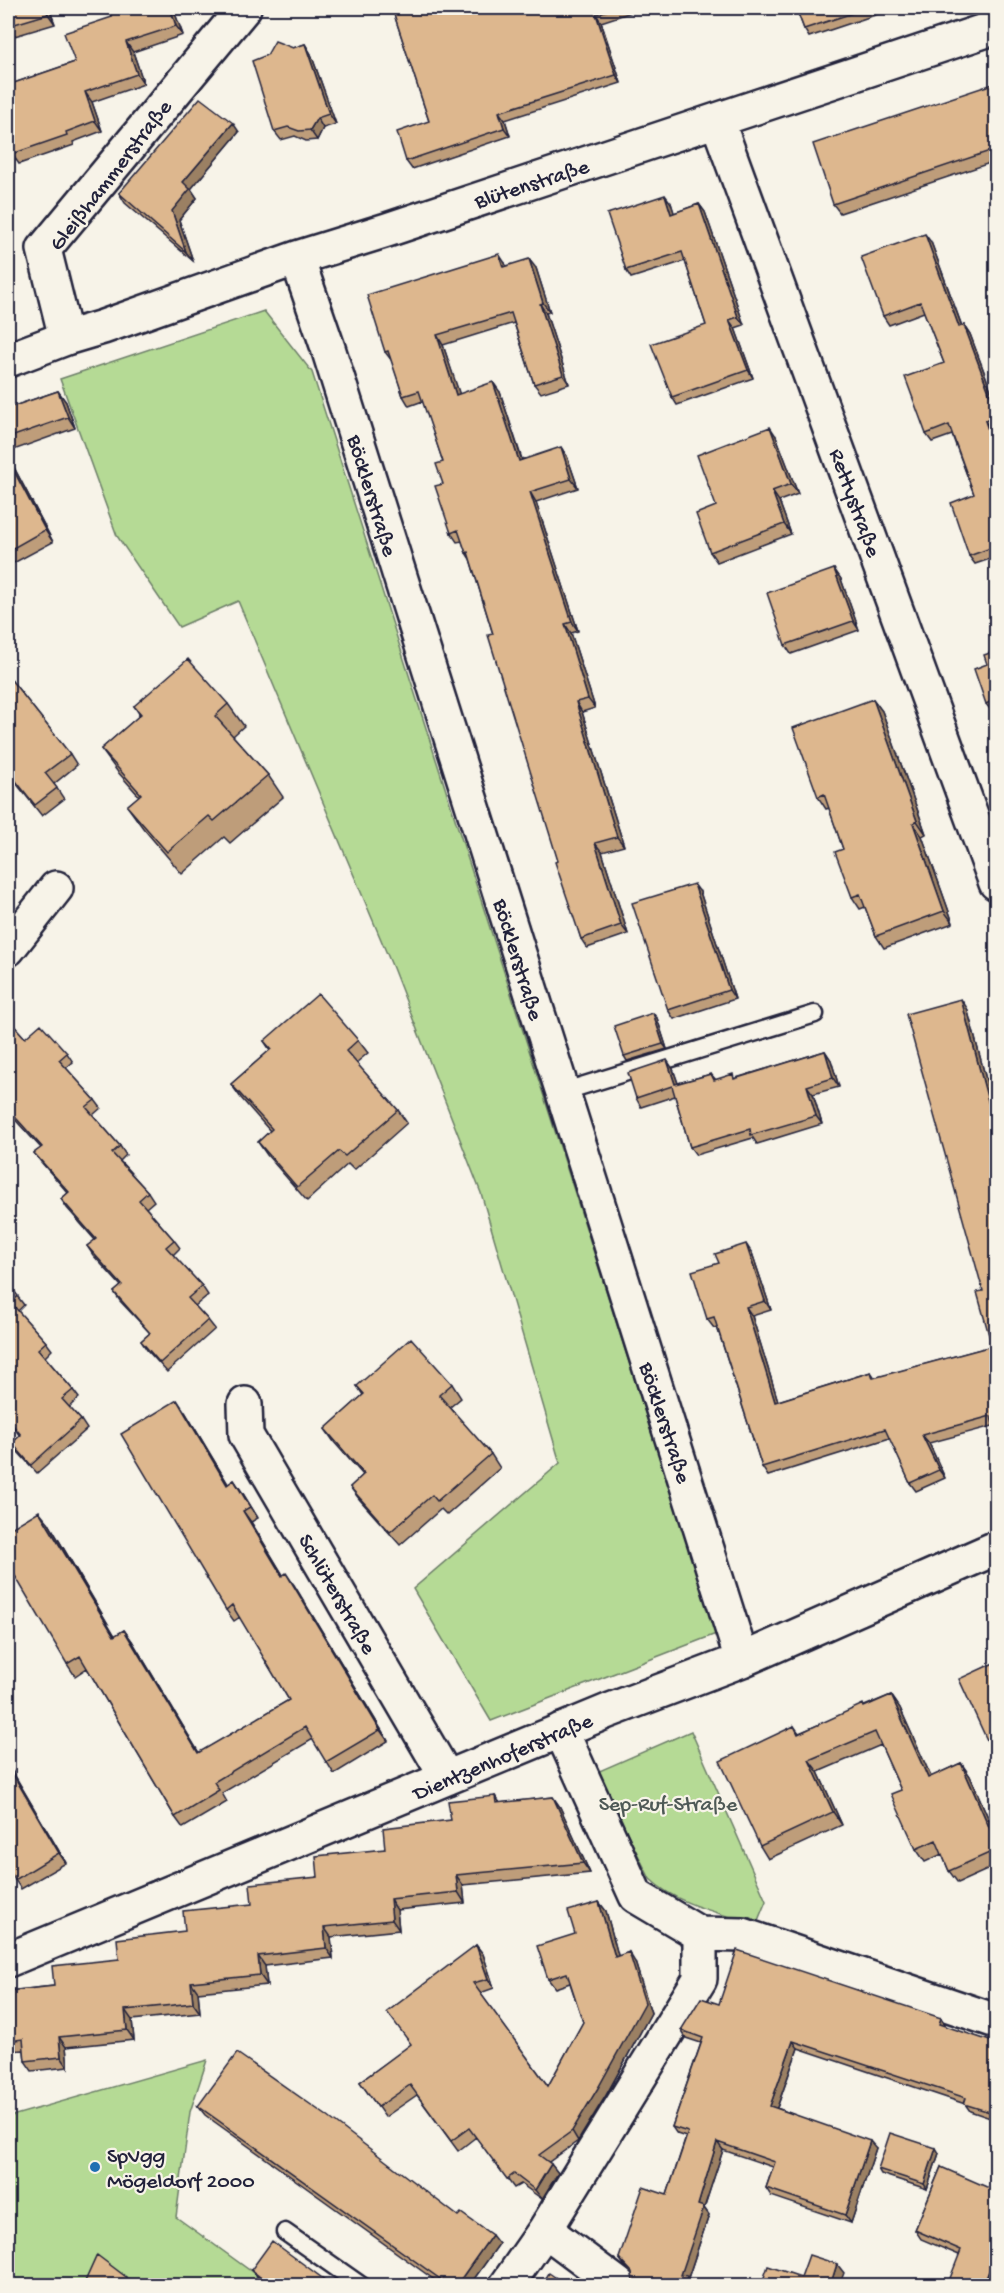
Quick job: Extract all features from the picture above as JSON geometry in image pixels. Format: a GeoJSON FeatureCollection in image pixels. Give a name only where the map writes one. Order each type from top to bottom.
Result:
{"type":"FeatureCollection","features":[{"type":"Feature","properties":{"kind":"street","name":"Gleißhammerstraße"},"geometry":{"type":"LineString","coordinates":[[66,338],[44,249],[244,8]]}},
{"type":"Feature","properties":{"kind":"street","name":"Blütenstraße"},"geometry":{"type":"LineString","coordinates":[[66,338],[297,258],[996,27]]}},
{"type":"Feature","properties":{"kind":"street","name":"Rettystraße"},"geometry":{"type":"LineString","coordinates":[[717,120],[996,884]]}},
{"type":"Feature","properties":{"kind":"street","name":"Böcklerstraße"},"geometry":{"type":"LineString","coordinates":[[297,258],[328,348],[742,1660]]}},
{"type":"Feature","properties":{"kind":"street"},"geometry":{"type":"LineString","coordinates":[[8,360],[66,338]]}},
{"type":"Feature","properties":{"kind":"street"},"geometry":{"type":"LineString","coordinates":[[8,949],[56,888]]}},
{"type":"Feature","properties":{"kind":"street","name":"Schlüterstraße"},"geometry":{"type":"LineString","coordinates":[[245,1404],[246,1435],[447,1778]]}},
{"type":"Feature","properties":{"kind":"street","name":"Dientzenhoferstraße"},"geometry":{"type":"LineString","coordinates":[[8,1960],[561,1730],[742,1660],[996,1548]]}},
{"type":"Feature","properties":{"kind":"street"},"geometry":{"type":"LineString","coordinates":[[561,1730],[636,1896],[700,1934],[742,1935],[996,2022]]}},
{"type":"Feature","properties":{"kind":"street"},"geometry":{"type":"LineString","coordinates":[[506,2286],[545,2230],[699,1979],[700,1934]]}},
{"type":"Feature","properties":{"kind":"street"},"geometry":{"type":"LineString","coordinates":[[545,2230],[620,2286]]}},
{"type":"Feature","properties":{"kind":"lane"},"geometry":{"type":"LineString","coordinates":[[562,1092],[815,1014]]}},
{"type":"Feature","properties":{"kind":"lane"},"geometry":{"type":"LineString","coordinates":[[285,2232],[362,2286]]}},
{"type":"Feature","properties":{"kind":"green space"},"geometry":{"type":"Polygon","coordinates":[[[264,311],[312,372],[716,1634],[491,1721],[413,1589],[560,1463],[481,1193],[393,968],[238,601],[179,627],[117,536],[60,379],[264,311]]]}},
{"type":"Feature","properties":{"kind":"green space","name":"Sep-Ruf-Straße"},"geometry":{"type":"Polygon","coordinates":[[[691,1731],[766,1901],[756,1925],[686,1902],[650,1879],[597,1772],[691,1731]]]}},
{"type":"Feature","properties":{"kind":"green space","name":"SpVgg Mögeldorf 2000"},"geometry":{"type":"Polygon","coordinates":[[[207,2060],[190,2112],[176,2217],[270,2285],[8,2286],[8,2117],[207,2060]]]}},
{"type":"Feature","properties":{"kind":"building"},"geometry":{"type":"Polygon","coordinates":[[[8,8],[46,8],[48,14],[8,26],[8,8]]]}},
{"type":"Feature","properties":{"kind":"building"},"geometry":{"type":"Polygon","coordinates":[[[109,8],[170,8],[176,26],[126,42],[137,74],[85,92],[95,121],[66,132],[67,135],[12,154],[8,141],[8,85],[75,62],[64,33],[112,17],[109,8]]]}},
{"type":"Feature","properties":{"kind":"building"},"geometry":{"type":"Polygon","coordinates":[[[392,8],[615,8],[596,14],[616,75],[499,112],[504,128],[406,161],[397,132],[429,121],[392,8]]]}},
{"type":"Feature","properties":{"kind":"building"},"geometry":{"type":"Polygon","coordinates":[[[796,8],[868,8],[804,29],[796,8]]]}},
{"type":"Feature","properties":{"kind":"building"},"geometry":{"type":"Polygon","coordinates":[[[275,41],[293,48],[305,44],[329,114],[317,118],[310,130],[299,131],[288,127],[274,131],[252,61],[267,55],[275,41]]]}},
{"type":"Feature","properties":{"kind":"building"},"geometry":{"type":"Polygon","coordinates":[[[996,83],[996,149],[833,204],[813,144],[996,83]]]}},
{"type":"Feature","properties":{"kind":"building"},"geometry":{"type":"Polygon","coordinates":[[[200,98],[233,123],[183,182],[190,189],[172,211],[186,252],[119,193],[200,98]]]}},
{"type":"Feature","properties":{"kind":"building"},"geometry":{"type":"Polygon","coordinates":[[[665,195],[671,214],[699,204],[738,317],[729,320],[748,370],[672,397],[651,344],[706,325],[682,252],[626,270],[607,214],[665,195]]]}},
{"type":"Feature","properties":{"kind":"building"},"geometry":{"type":"Polygon","coordinates":[[[925,234],[959,327],[964,325],[996,411],[996,416],[985,421],[996,454],[996,546],[969,556],[951,503],[974,494],[949,425],[926,434],[905,377],[944,363],[920,302],[883,316],[861,257],[925,234]]]}},
{"type":"Feature","properties":{"kind":"building"},"geometry":{"type":"Polygon","coordinates":[[[499,254],[503,267],[529,259],[543,303],[540,304],[563,375],[534,384],[511,313],[437,335],[456,395],[493,382],[519,461],[561,447],[571,479],[530,492],[572,622],[565,624],[588,699],[576,702],[617,837],[595,843],[621,925],[581,939],[555,862],[558,861],[488,635],[493,634],[468,552],[466,553],[458,530],[451,533],[435,486],[443,484],[436,464],[443,462],[419,391],[403,396],[388,351],[385,352],[367,295],[499,254]]]}},
{"type":"Feature","properties":{"kind":"building"},"geometry":{"type":"Polygon","coordinates":[[[58,391],[68,417],[8,438],[8,408],[58,391]]]}},
{"type":"Feature","properties":{"kind":"building"},"geometry":{"type":"Polygon","coordinates":[[[770,427],[791,484],[772,491],[784,524],[710,552],[696,514],[716,506],[697,455],[770,427]]]}},
{"type":"Feature","properties":{"kind":"building"},"geometry":{"type":"Polygon","coordinates":[[[8,460],[45,530],[8,551],[8,460]]]}},
{"type":"Feature","properties":{"kind":"building"},"geometry":{"type":"Polygon","coordinates":[[[834,569],[853,621],[785,645],[767,593],[834,569]]]}},
{"type":"Feature","properties":{"kind":"building"},"geometry":{"type":"Polygon","coordinates":[[[996,651],[996,699],[986,704],[974,669],[987,664],[984,655],[996,651]]]}},
{"type":"Feature","properties":{"kind":"building"},"geometry":{"type":"Polygon","coordinates":[[[188,659],[228,704],[215,716],[268,775],[214,821],[209,816],[167,852],[127,806],[141,794],[101,749],[141,714],[134,706],[188,659]]]}},
{"type":"Feature","properties":{"kind":"building"},"geometry":{"type":"Polygon","coordinates":[[[8,676],[70,754],[45,773],[57,788],[35,805],[8,771],[8,676]]]}},
{"type":"Feature","properties":{"kind":"building"},"geometry":{"type":"Polygon","coordinates":[[[873,699],[917,821],[913,823],[944,911],[876,936],[860,894],[852,897],[835,852],[843,849],[824,794],[818,797],[793,728],[873,699]]]}},
{"type":"Feature","properties":{"kind":"building"},"geometry":{"type":"Polygon","coordinates":[[[694,884],[729,990],[668,1010],[632,903],[694,884]]]}},
{"type":"Feature","properties":{"kind":"building"},"geometry":{"type":"Polygon","coordinates":[[[318,994],[358,1040],[346,1051],[398,1110],[345,1156],[339,1151],[297,1187],[258,1142],[272,1129],[231,1084],[271,1049],[264,1041],[318,994]]]}},
{"type":"Feature","properties":{"kind":"building"},"geometry":{"type":"Polygon","coordinates":[[[961,999],[996,1131],[996,1437],[991,1416],[922,1435],[939,1470],[910,1483],[885,1429],[762,1467],[714,1317],[707,1319],[692,1271],[719,1263],[715,1254],[746,1244],[765,1301],[746,1307],[775,1402],[871,1372],[873,1378],[992,1346],[977,1292],[983,1291],[906,1014],[961,999]]]}},
{"type":"Feature","properties":{"kind":"building"},"geometry":{"type":"Polygon","coordinates":[[[653,1013],[663,1044],[624,1056],[614,1026],[653,1013]]]}},
{"type":"Feature","properties":{"kind":"building"},"geometry":{"type":"Polygon","coordinates":[[[8,1019],[25,1038],[41,1024],[67,1053],[59,1060],[95,1100],[86,1107],[120,1146],[112,1153],[148,1192],[139,1200],[174,1240],[166,1247],[202,1286],[188,1298],[208,1320],[160,1363],[141,1341],[150,1333],[114,1292],[122,1285],[87,1246],[96,1239],[61,1199],[69,1192],[34,1153],[42,1147],[8,1109],[8,1019]]]}},
{"type":"Feature","properties":{"kind":"building"},"geometry":{"type":"Polygon","coordinates":[[[825,1051],[833,1078],[807,1086],[816,1116],[751,1135],[750,1129],[690,1147],[672,1086],[636,1098],[628,1073],[667,1060],[675,1084],[711,1074],[714,1080],[733,1074],[734,1079],[825,1051]]]}},
{"type":"Feature","properties":{"kind":"building"},"geometry":{"type":"Polygon","coordinates":[[[8,1284],[18,1296],[11,1303],[46,1342],[38,1349],[73,1390],[62,1399],[81,1420],[31,1465],[12,1443],[21,1435],[8,1419],[8,1284]]]}},
{"type":"Feature","properties":{"kind":"building"},"geometry":{"type":"Polygon","coordinates":[[[411,1338],[452,1384],[439,1395],[491,1454],[437,1501],[432,1495],[390,1532],[350,1487],[364,1474],[325,1429],[364,1394],[357,1386],[411,1338]]]}},
{"type":"Feature","properties":{"kind":"building"},"geometry":{"type":"Polygon","coordinates":[[[177,1400],[227,1485],[234,1480],[250,1507],[243,1511],[282,1576],[286,1573],[380,1730],[326,1762],[305,1727],[214,1782],[219,1790],[175,1817],[80,1656],[67,1664],[8,1564],[8,1530],[39,1511],[114,1636],[124,1630],[198,1753],[289,1700],[232,1605],[226,1610],[121,1434],[177,1400]]]}},
{"type":"Feature","properties":{"kind":"building"},"geometry":{"type":"Polygon","coordinates":[[[996,1662],[996,1736],[987,1740],[959,1679],[996,1662]]]}},
{"type":"Feature","properties":{"kind":"building"},"geometry":{"type":"Polygon","coordinates":[[[891,1695],[928,1778],[961,1763],[996,1843],[996,1850],[949,1871],[936,1840],[916,1849],[891,1794],[901,1790],[875,1732],[809,1760],[833,1812],[760,1846],[720,1761],[794,1726],[798,1734],[863,1704],[864,1707],[891,1695]]]}},
{"type":"Feature","properties":{"kind":"building"},"geometry":{"type":"Polygon","coordinates":[[[8,1766],[59,1853],[15,1880],[8,1868],[8,1766]]]}},
{"type":"Feature","properties":{"kind":"building"},"geometry":{"type":"Polygon","coordinates":[[[495,1796],[496,1803],[553,1797],[583,1863],[456,1875],[458,1892],[390,1899],[392,1920],[324,1927],[326,1948],[258,1956],[260,1975],[191,1982],[193,2003],[125,2010],[127,2030],[59,2037],[61,2057],[25,2061],[23,2039],[8,2041],[8,1991],[54,1986],[52,1966],[119,1959],[117,1939],[185,1931],[183,1911],[252,1904],[250,1884],[318,1877],[316,1856],[385,1849],[383,1828],[451,1820],[448,1801],[495,1796]]]}},
{"type":"Feature","properties":{"kind":"building"},"geometry":{"type":"Polygon","coordinates":[[[599,1902],[615,1957],[629,1952],[645,2003],[572,2131],[539,2155],[551,2164],[535,2190],[514,2174],[507,2179],[469,2128],[451,2141],[410,2085],[378,2107],[360,2082],[411,2044],[387,2012],[476,1945],[488,1979],[473,1983],[548,2086],[583,2022],[567,1973],[548,1979],[537,1946],[575,1934],[568,1911],[599,1902]]]}},
{"type":"Feature","properties":{"kind":"building"},"geometry":{"type":"Polygon","coordinates":[[[737,1950],[941,2018],[939,2024],[996,2043],[996,2114],[964,2104],[966,2098],[793,2041],[770,2106],[870,2141],[845,2215],[766,2188],[775,2162],[717,2142],[698,2205],[704,2207],[681,2275],[687,2276],[684,2286],[632,2286],[632,2272],[619,2258],[643,2187],[667,2195],[688,2132],[672,2127],[703,2038],[681,2030],[701,1998],[719,2004],[737,1950]]]}},
{"type":"Feature","properties":{"kind":"building"},"geometry":{"type":"Polygon","coordinates":[[[237,2053],[327,2116],[458,2216],[461,2213],[492,2235],[456,2286],[450,2286],[198,2106],[237,2053]]]}},
{"type":"Feature","properties":{"kind":"building"},"geometry":{"type":"Polygon","coordinates":[[[890,2133],[936,2148],[924,2184],[878,2169],[890,2133]]]}},
{"type":"Feature","properties":{"kind":"building"},"geometry":{"type":"Polygon","coordinates":[[[941,2167],[996,2191],[996,2253],[983,2286],[947,2286],[961,2250],[915,2230],[941,2167]]]}},
{"type":"Feature","properties":{"kind":"building"},"geometry":{"type":"Polygon","coordinates":[[[272,2241],[333,2286],[272,2286],[251,2270],[272,2241]]]}},
{"type":"Feature","properties":{"kind":"building"},"geometry":{"type":"Polygon","coordinates":[[[97,2255],[138,2286],[83,2286],[97,2255]]]}},
{"type":"Feature","properties":{"kind":"building"},"geometry":{"type":"Polygon","coordinates":[[[809,2255],[837,2264],[830,2286],[761,2286],[768,2266],[801,2277],[809,2255]]]}},
{"type":"Feature","properties":{"kind":"building"},"geometry":{"type":"Polygon","coordinates":[[[549,2273],[568,2286],[541,2286],[549,2273]]]}},
{"type":"Feature","properties":{"kind":"place","name":"SpVgg Mögeldorf 2000"},"geometry":{"type":"Point","coordinates":[95,2167]}}]}
